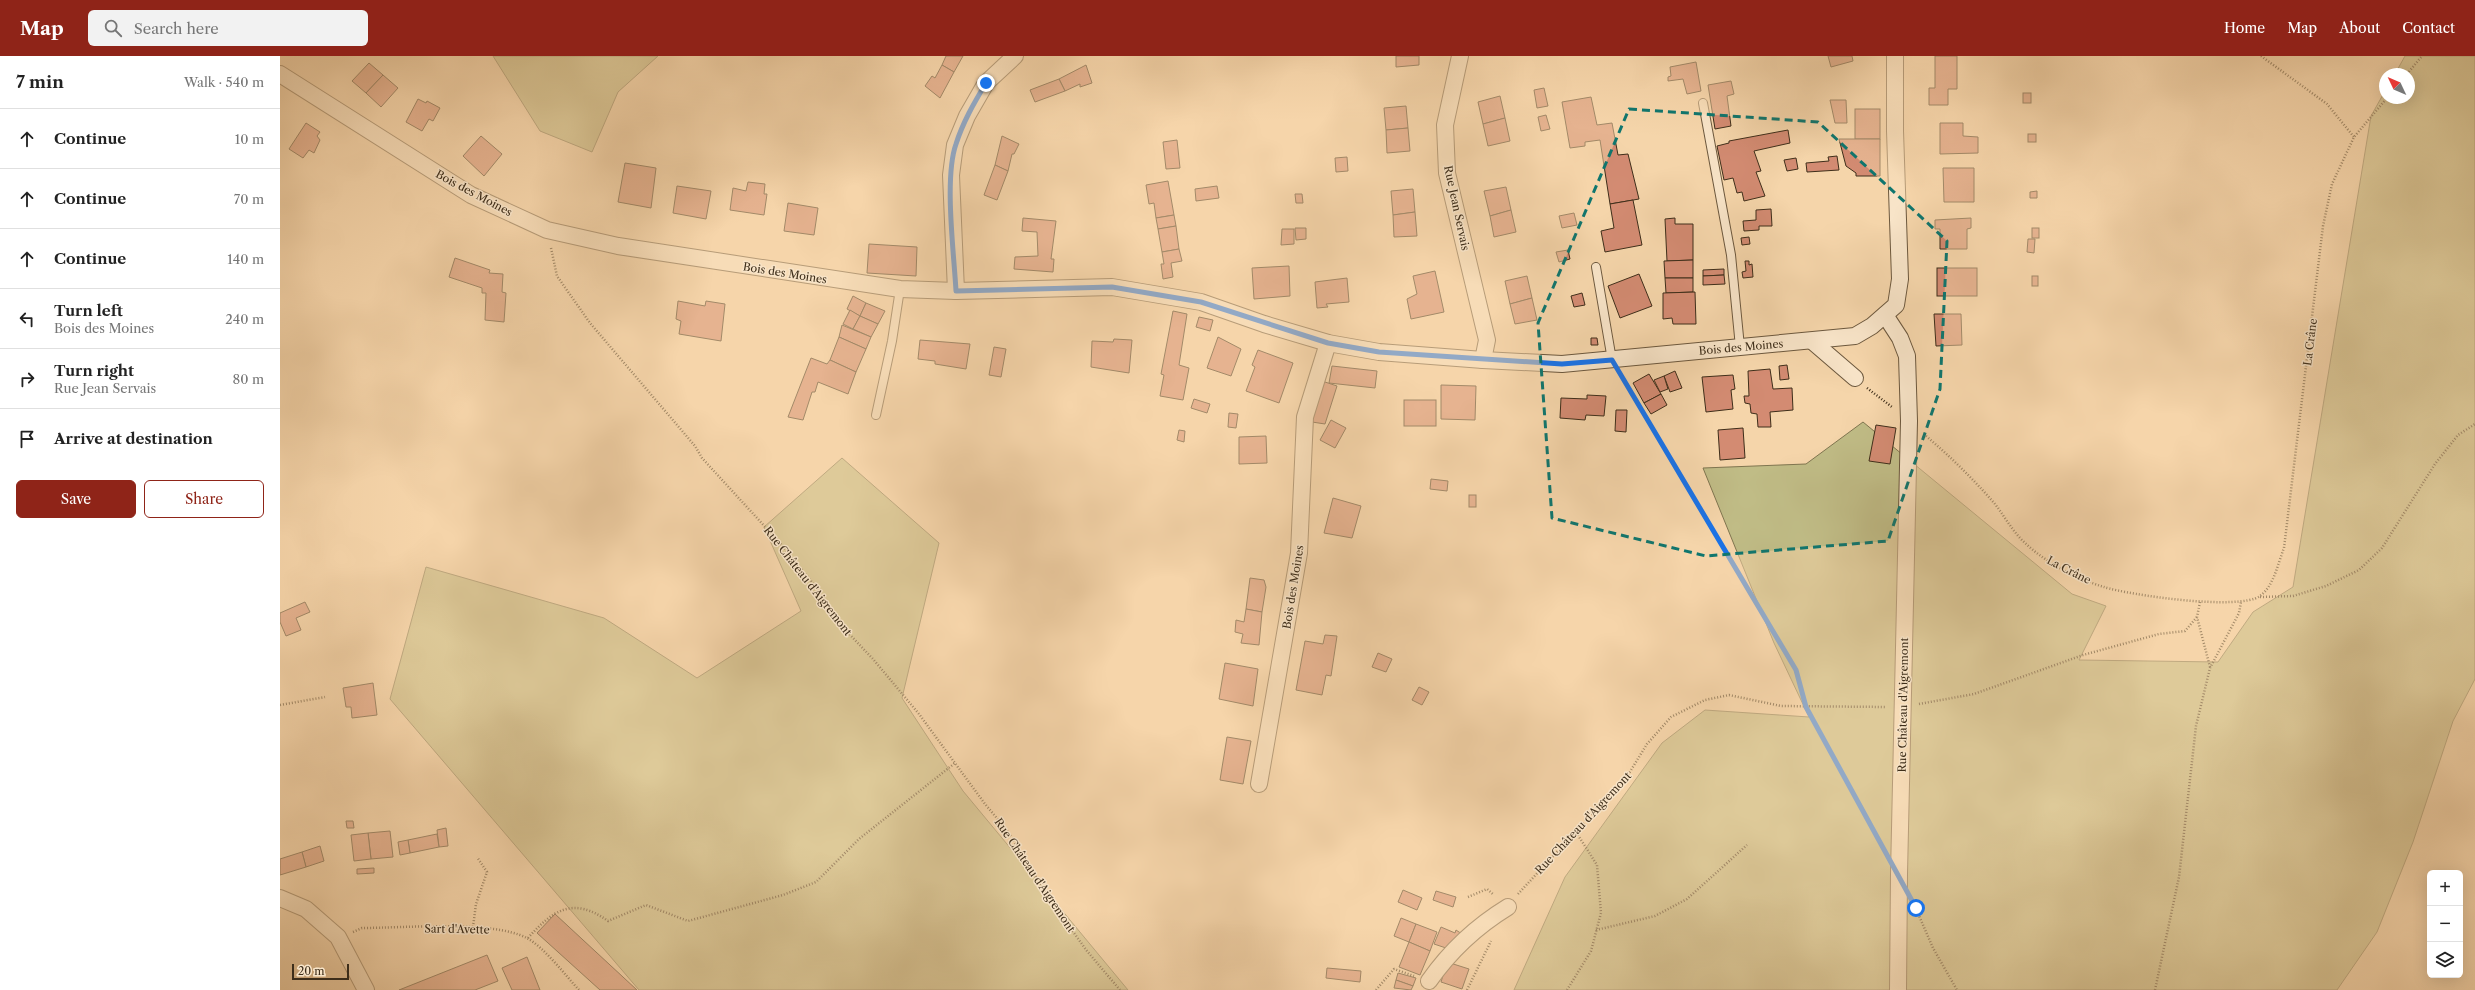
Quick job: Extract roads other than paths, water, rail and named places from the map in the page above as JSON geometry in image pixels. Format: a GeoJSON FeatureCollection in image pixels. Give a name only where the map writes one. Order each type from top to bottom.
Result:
{"type":"FeatureCollection","features":[{"type":"Feature","properties":{"kind":"street"},"geometry":{"type":"LineString","coordinates":[[956,291],[951,175],[955,145],[967,116],[986,83],[1015,56]]}},
{"type":"Feature","properties":{"kind":"street","name":"Rue Jean Servais"},"geometry":{"type":"LineString","coordinates":[[1460,56],[1445,125],[1447,173],[1487,340],[1483,360]]}},
{"type":"Feature","properties":{"kind":"street","name":"Bois des Moines"},"geometry":{"type":"LineString","coordinates":[[280,74],[472,195],[547,230],[626,247],[900,289],[956,291],[1112,287],[1150,292],[1201,302],[1328,343],[1379,352],[1562,364],[1856,336],[1886,316],[1896,305],[1900,279],[1895,130],[1895,56]]}},
{"type":"Feature","properties":{"kind":"street","name":"Rue Château d'Aigremont"},"geometry":{"type":"LineString","coordinates":[[1886,316],[1900,338],[1907,356],[1909,421],[1898,990]]}},
{"type":"Feature","properties":{"kind":"street"},"geometry":{"type":"LineString","coordinates":[[1812,341],[1855,378]]}},
{"type":"Feature","properties":{"kind":"street","name":"Bois des Moines"},"geometry":{"type":"LineString","coordinates":[[1259,784],[1300,553],[1306,417],[1328,343]]}},
{"type":"Feature","properties":{"kind":"street"},"geometry":{"type":"LineString","coordinates":[[280,898],[306,909],[338,937],[366,990]]}},
{"type":"Feature","properties":{"kind":"street"},"geometry":{"type":"LineString","coordinates":[[1429,980],[1445,958],[1490,918],[1508,907]]}},
{"type":"Feature","properties":{"kind":"lane"},"geometry":{"type":"LineString","coordinates":[[1703,103],[1731,255],[1740,347]]}},
{"type":"Feature","properties":{"kind":"lane"},"geometry":{"type":"LineString","coordinates":[[1596,267],[1612,360]]}},
{"type":"Feature","properties":{"kind":"lane"},"geometry":{"type":"LineString","coordinates":[[876,415],[892,342],[900,289]]}}]}
